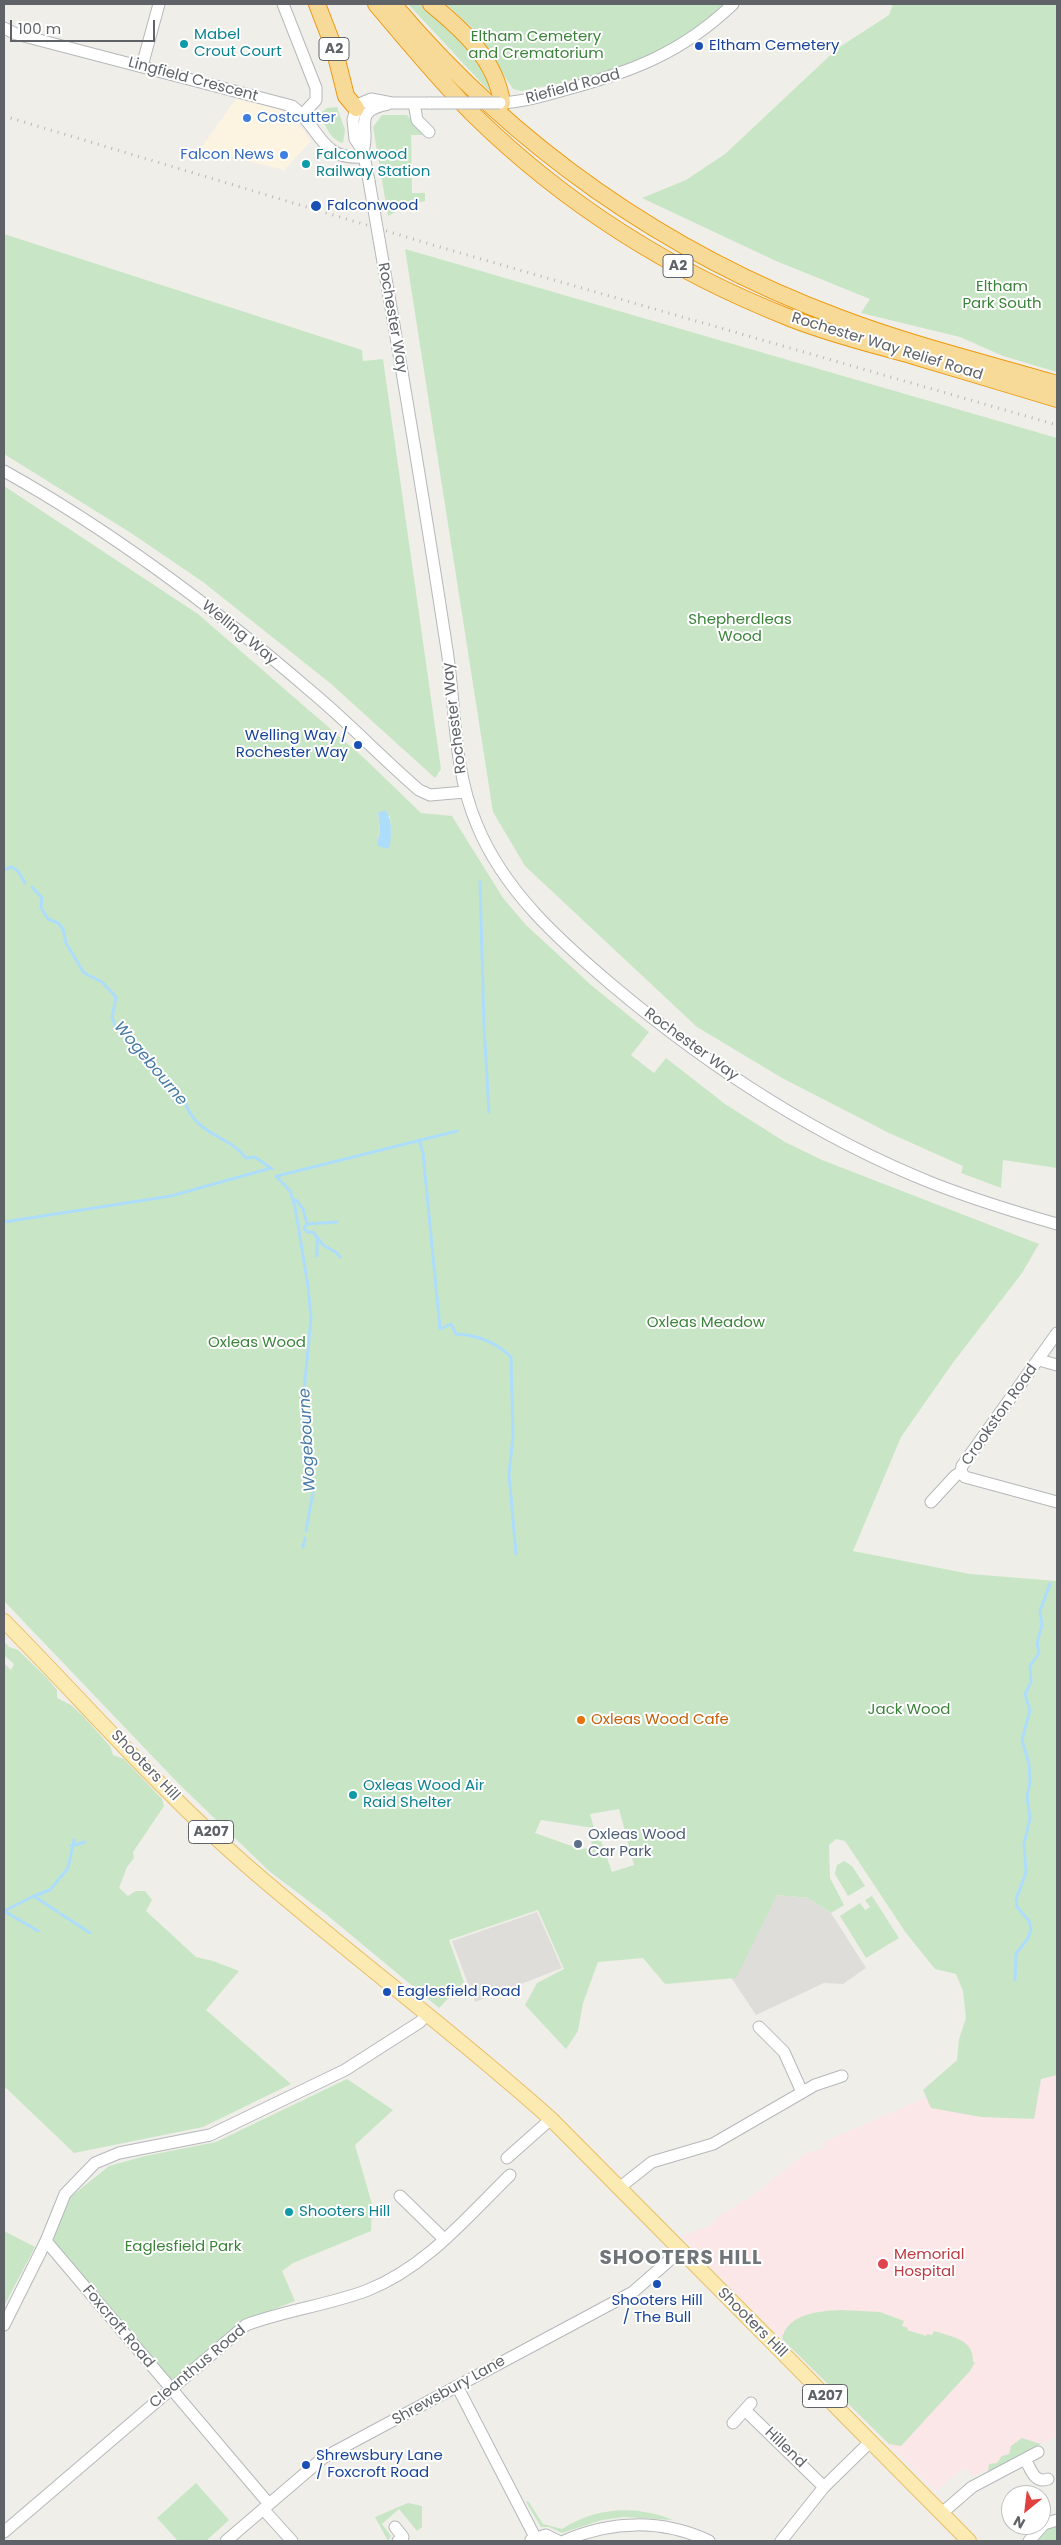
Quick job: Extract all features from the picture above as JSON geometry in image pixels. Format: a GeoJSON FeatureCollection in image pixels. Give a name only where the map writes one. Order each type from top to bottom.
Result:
{"type":"FeatureCollection","features":[{"type":"Feature","properties":{"kind":"highway","name":"A2"},"geometry":{"type":"LineString","coordinates":[[317,4],[334,48],[351,102]]}},
{"type":"Feature","properties":{"kind":"highway","name":"Rochester Way Relief Road"},"geometry":{"type":"LineString","coordinates":[[376,4],[450,90],[504,143],[577,202],[644,247],[717,286],[791,318],[832,333],[1057,399]]}},
{"type":"Feature","properties":{"kind":"highway","name":"Rochester Way Relief Road"},"geometry":{"type":"LineString","coordinates":[[393,4],[450,67],[499,114],[590,186],[670,239],[733,273],[841,319],[1057,384]]}},
{"type":"Feature","properties":{"kind":"highway"},"geometry":{"type":"LineString","coordinates":[[431,4],[464,33],[480,52],[499,84],[501,103]]}},
{"type":"Feature","properties":{"kind":"main road","name":"Shooters Hill"},"geometry":{"type":"LineString","coordinates":[[4,1621],[174,1797],[245,1864],[552,2119],[680,2251],[969,2541]]}},
{"type":"Feature","properties":{"kind":"street"},"geometry":{"type":"LineString","coordinates":[[142,66],[159,4]]}},
{"type":"Feature","properties":{"kind":"street"},"geometry":{"type":"LineString","coordinates":[[283,4],[316,88],[316,100],[303,114]]}},
{"type":"Feature","properties":{"kind":"street","name":"Riefield Road"},"geometry":{"type":"LineString","coordinates":[[351,102],[362,102],[371,99],[392,103],[501,103],[529,99],[635,69],[686,43],[733,4]]}},
{"type":"Feature","properties":{"kind":"street","name":"Lingfield Crescent"},"geometry":{"type":"LineString","coordinates":[[4,28],[16,34],[292,106],[303,114],[332,152],[349,158],[363,154]]}},
{"type":"Feature","properties":{"kind":"street","name":"Rochester Way"},"geometry":{"type":"LineString","coordinates":[[351,102],[356,139],[363,154],[369,181],[447,653],[458,764],[464,792],[490,854],[504,877],[531,909],[599,974],[687,1046],[796,1117],[851,1146],[929,1182],[991,1205],[1057,1224]]}},
{"type":"Feature","properties":{"kind":"street","name":"Riefield Road"},"geometry":{"type":"LineString","coordinates":[[363,154],[366,142],[363,126],[365,117],[372,109],[392,103]]}},
{"type":"Feature","properties":{"kind":"street"},"geometry":{"type":"LineString","coordinates":[[414,103],[417,120],[429,132]]}},
{"type":"Feature","properties":{"kind":"street","name":"Welling Way"},"geometry":{"type":"LineString","coordinates":[[4,471],[124,545],[197,598],[313,693],[419,790],[430,795],[464,792]]}},
{"type":"Feature","properties":{"kind":"street","name":"Crookston Road"},"geometry":{"type":"LineString","coordinates":[[931,1502],[961,1472],[962,1466],[1057,1333]]}},
{"type":"Feature","properties":{"kind":"street"},"geometry":{"type":"LineString","coordinates":[[1039,1360],[1057,1365]]}},
{"type":"Feature","properties":{"kind":"street","name":"Crookston Road"},"geometry":{"type":"LineString","coordinates":[[961,1472],[965,1477],[1057,1502]]}},
{"type":"Feature","properties":{"kind":"street"},"geometry":{"type":"LineString","coordinates":[[4,2325],[46,2241],[65,2194],[95,2164],[120,2153],[210,2135],[345,2070],[420,2022],[427,2014]]}},
{"type":"Feature","properties":{"kind":"street"},"geometry":{"type":"LineString","coordinates":[[759,2027],[784,2052],[802,2092]]}},
{"type":"Feature","properties":{"kind":"street"},"geometry":{"type":"LineString","coordinates":[[620,2188],[652,2162],[713,2144],[778,2108],[815,2084],[842,2076]]}},
{"type":"Feature","properties":{"kind":"street"},"geometry":{"type":"LineString","coordinates":[[507,2158],[552,2119]]}},
{"type":"Feature","properties":{"kind":"street","name":"Cleanthus Road"},"geometry":{"type":"LineString","coordinates":[[4,2532],[246,2325],[280,2313],[368,2290],[413,2266],[444,2239],[510,2174]]}},
{"type":"Feature","properties":{"kind":"street"},"geometry":{"type":"LineString","coordinates":[[400,2196],[444,2239]]}},
{"type":"Feature","properties":{"kind":"street","name":"Foxcroft Road"},"geometry":{"type":"LineString","coordinates":[[46,2241],[266,2506],[292,2541]]}},
{"type":"Feature","properties":{"kind":"street","name":"Shrewsbury Lane"},"geometry":{"type":"LineString","coordinates":[[226,2541],[323,2458],[633,2292],[680,2251]]}},
{"type":"Feature","properties":{"kind":"street"},"geometry":{"type":"LineString","coordinates":[[457,2386],[532,2539],[546,2535],[558,2541]]}},
{"type":"Feature","properties":{"kind":"street","name":"Hillend"},"geometry":{"type":"LineString","coordinates":[[733,2423],[748,2406],[824,2487]]}},
{"type":"Feature","properties":{"kind":"street"},"geometry":{"type":"LineString","coordinates":[[781,2541],[824,2487],[871,2441]]}},
{"type":"Feature","properties":{"kind":"street"},"geometry":{"type":"LineString","coordinates":[[942,2513],[972,2487],[1038,2452]]}},
{"type":"Feature","properties":{"kind":"street"},"geometry":{"type":"LineString","coordinates":[[1025,2459],[1037,2479],[1048,2480]]}},
{"type":"Feature","properties":{"kind":"street"},"geometry":{"type":"LineString","coordinates":[[1029,2541],[1044,2524],[1057,2520]]}},
{"type":"Feature","properties":{"kind":"street"},"geometry":{"type":"LineString","coordinates":[[564,2541],[595,2530],[635,2524],[673,2529],[709,2541]]}},
{"type":"Feature","properties":{"kind":"street"},"geometry":{"type":"LineString","coordinates":[[395,2526],[403,2537],[398,2541]]}},
{"type":"Feature","properties":{"kind":"shaded area"},"geometry":{"type":"Polygon","coordinates":[[[236,99],[279,109],[296,121],[311,141],[284,170],[202,149],[236,99]]]}},
{"type":"Feature","properties":{"kind":"shaded area"},"geometry":{"type":"Polygon","coordinates":[[[777,1895],[808,1898],[831,1913],[866,1968],[843,1984],[824,1983],[756,2015],[728,1973],[777,1895]]]}},
{"type":"Feature","properties":{"kind":"shaded area"},"geometry":{"type":"Polygon","coordinates":[[[537,1912],[562,1968],[475,2002],[452,1941],[537,1912]]]}},
{"type":"Feature","properties":{"kind":"shaded area","name":"Memorial Hospital"},"geometry":{"type":"Polygon","coordinates":[[[1017,2058],[1057,2065],[1057,2436],[974,2476],[964,2468],[936,2491],[734,2291],[682,2236],[709,2226],[721,2215],[755,2194],[806,2153],[825,2148],[824,2142],[1017,2058]]]}},
{"type":"Feature","properties":{"kind":"green space"},"geometry":{"type":"Polygon","coordinates":[[[408,4],[421,4],[468,44],[498,91],[489,91],[408,4]]]}},
{"type":"Feature","properties":{"kind":"green space","name":"Eltham Cemetery and Crematorium"},"geometry":{"type":"Polygon","coordinates":[[[446,4],[726,4],[695,32],[675,45],[633,64],[589,77],[521,91],[513,89],[471,27],[446,4]]]}},
{"type":"Feature","properties":{"kind":"green space","name":"Eltham Park South"},"geometry":{"type":"Polygon","coordinates":[[[893,4],[1057,4],[1057,372],[1003,356],[960,337],[861,313],[870,299],[776,261],[642,198],[686,180],[725,154],[838,48],[889,15],[893,4]]]}},
{"type":"Feature","properties":{"kind":"green space"},"geometry":{"type":"Polygon","coordinates":[[[337,107],[345,130],[343,143],[334,139],[331,135],[321,113],[327,108],[337,107]]]}},
{"type":"Feature","properties":{"kind":"green space"},"geometry":{"type":"Polygon","coordinates":[[[382,115],[407,115],[424,135],[411,135],[412,193],[425,193],[425,201],[408,205],[388,216],[373,127],[382,115]]]}},
{"type":"Feature","properties":{"kind":"green space"},"geometry":{"type":"Polygon","coordinates":[[[4,234],[362,350],[363,361],[383,359],[441,769],[435,778],[330,683],[203,582],[131,533],[4,454],[4,234]]]}},
{"type":"Feature","properties":{"kind":"green space","name":"Shepherdleas Wood"},"geometry":{"type":"Polygon","coordinates":[[[405,249],[1057,438],[1057,1168],[1003,1160],[1001,1188],[961,1173],[963,1166],[889,1133],[782,1078],[697,1027],[525,866],[493,812],[405,249]]]}},
{"type":"Feature","properties":{"kind":"green space"},"geometry":{"type":"Polygon","coordinates":[[[4,486],[198,614],[364,758],[421,813],[452,816],[503,898],[526,925],[591,985],[649,1032],[631,1055],[654,1073],[666,1058],[725,1104],[785,1142],[822,1160],[1039,1244],[1022,1273],[952,1364],[901,1437],[853,1551],[970,1574],[1057,1581],[1057,2075],[1041,2079],[1034,2119],[981,2117],[931,2108],[923,2090],[957,2060],[959,2039],[966,2018],[963,1991],[956,1974],[935,1969],[906,1933],[845,1841],[836,1839],[829,1845],[830,1878],[844,1905],[831,1913],[808,1898],[777,1895],[736,1978],[665,1984],[643,1958],[598,1962],[583,2003],[578,2031],[566,2049],[525,2005],[537,1983],[564,1969],[538,1910],[449,1940],[464,1982],[439,2008],[327,1915],[269,1871],[178,1783],[4,1601],[4,486]],[[378,813],[380,830],[378,837],[391,833],[390,816],[378,813]],[[619,1809],[590,1814],[594,1828],[541,1820],[535,1833],[580,1849],[592,1848],[591,1840],[600,1838],[612,1872],[634,1865],[619,1809]]]}},
{"type":"Feature","properties":{"kind":"green space"},"geometry":{"type":"Polygon","coordinates":[[[4,1641],[9,1647],[18,1650],[46,1677],[57,1690],[57,1698],[71,1705],[83,1716],[110,1746],[113,1755],[124,1759],[162,1799],[164,1806],[133,1852],[134,1858],[127,1867],[119,1888],[128,1896],[136,1891],[145,1891],[152,1900],[146,1911],[196,1957],[239,1971],[206,2010],[291,2084],[203,2127],[74,2153],[6,2088],[4,2089],[4,1663],[11,1670],[14,1664],[5,1656],[4,1641]]]}},
{"type":"Feature","properties":{"kind":"green space"},"geometry":{"type":"Polygon","coordinates":[[[844,1861],[852,1866],[865,1886],[848,1896],[835,1874],[837,1865],[844,1861]]]}},
{"type":"Feature","properties":{"kind":"green space"},"geometry":{"type":"Polygon","coordinates":[[[872,1896],[899,1938],[866,1958],[840,1916],[860,1903],[865,1910],[870,1907],[865,1900],[872,1896]]]}},
{"type":"Feature","properties":{"kind":"green space","name":"Eaglesfield Park"},"geometry":{"type":"Polygon","coordinates":[[[347,2079],[393,2110],[355,2145],[372,2204],[371,2231],[293,2263],[282,2271],[295,2301],[246,2320],[172,2382],[52,2242],[68,2199],[109,2166],[145,2156],[216,2142],[347,2079]]]}},
{"type":"Feature","properties":{"kind":"green space"},"geometry":{"type":"Polygon","coordinates":[[[4,2231],[35,2247],[4,2306],[4,2231]]]}},
{"type":"Feature","properties":{"kind":"green space"},"geometry":{"type":"Polygon","coordinates":[[[841,2310],[880,2312],[904,2321],[902,2326],[908,2328],[907,2330],[926,2336],[927,2334],[932,2335],[934,2331],[955,2337],[970,2348],[973,2362],[975,2362],[970,2371],[901,2446],[889,2444],[782,2339],[785,2330],[797,2319],[814,2313],[841,2310]]]}},
{"type":"Feature","properties":{"kind":"green space"},"geometry":{"type":"Polygon","coordinates":[[[1022,2438],[1041,2444],[990,2472],[988,2471],[989,2464],[997,2463],[1002,2456],[1009,2454],[1011,2446],[1022,2438]]]}},
{"type":"Feature","properties":{"kind":"green space"},"geometry":{"type":"Polygon","coordinates":[[[196,2483],[229,2520],[206,2541],[178,2541],[157,2518],[196,2483]]]}},
{"type":"Feature","properties":{"kind":"green space"},"geometry":{"type":"Polygon","coordinates":[[[528,2501],[543,2524],[562,2529],[588,2516],[616,2511],[631,2510],[645,2512],[673,2520],[624,2517],[602,2520],[562,2533],[549,2527],[541,2527],[526,2502],[528,2501]]]}},
{"type":"Feature","properties":{"kind":"green space"},"geometry":{"type":"Polygon","coordinates":[[[408,2503],[422,2506],[422,2527],[417,2531],[399,2509],[382,2524],[391,2536],[388,2541],[375,2517],[408,2503]]]}},
{"type":"Feature","properties":{"kind":"green space"},"geometry":{"type":"Polygon","coordinates":[[[1057,2516],[1057,2541],[1025,2541],[1030,2535],[1051,2535],[1051,2517],[1057,2516]]]}},
{"type":"Feature","properties":{"kind":"water"},"geometry":{"type":"Polygon","coordinates":[[[385,810],[391,827],[390,846],[386,849],[377,845],[380,830],[378,813],[385,810]]]}},
{"type":"Feature","properties":{"kind":"waterway","name":"Wogebourne"},"geometry":{"type":"LineString","coordinates":[[4,870],[11,867],[18,871],[25,883]]}},
{"type":"Feature","properties":{"kind":"waterway"},"geometry":{"type":"LineString","coordinates":[[480,882],[484,1026],[489,1112]]}},
{"type":"Feature","properties":{"kind":"waterway","name":"Wogebourne"},"geometry":{"type":"LineString","coordinates":[[32,887],[42,898],[41,908],[48,919],[58,923],[63,929],[66,943],[84,973],[102,982],[116,997],[112,1018],[115,1025],[132,1040],[144,1059],[169,1086],[173,1096],[179,1101],[185,1102],[190,1113],[205,1129],[231,1144],[246,1158],[255,1157],[272,1169]]}},
{"type":"Feature","properties":{"kind":"waterway"},"geometry":{"type":"LineString","coordinates":[[277,1176],[457,1131]]}},
{"type":"Feature","properties":{"kind":"waterway"},"geometry":{"type":"LineString","coordinates":[[419,1140],[423,1153],[440,1329],[451,1324],[456,1334],[486,1341],[511,1357],[513,1436],[509,1474],[516,1554]]}},
{"type":"Feature","properties":{"kind":"waterway"},"geometry":{"type":"LineString","coordinates":[[4,1222],[171,1196],[271,1168]]}},
{"type":"Feature","properties":{"kind":"waterway","name":"Wogebourne"},"geometry":{"type":"LineString","coordinates":[[276,1176],[290,1191],[295,1207],[308,1286],[311,1318],[303,1402],[313,1492],[306,1531]]}},
{"type":"Feature","properties":{"kind":"waterway"},"geometry":{"type":"LineString","coordinates":[[293,1200],[296,1200],[303,1209],[307,1224],[304,1228],[307,1232],[313,1232],[323,1245],[337,1253],[340,1257]]}},
{"type":"Feature","properties":{"kind":"waterway"},"geometry":{"type":"LineString","coordinates":[[307,1224],[337,1222]]}},
{"type":"Feature","properties":{"kind":"waterway"},"geometry":{"type":"LineString","coordinates":[[317,1237],[317,1256]]}},
{"type":"Feature","properties":{"kind":"waterway","name":"Wogebourne"},"geometry":{"type":"LineString","coordinates":[[303,1547],[305,1538]]}},
{"type":"Feature","properties":{"kind":"waterway"},"geometry":{"type":"LineString","coordinates":[[1015,1980],[1016,1954],[1028,1938],[1031,1929],[1029,1921],[1017,1907],[1016,1900],[1026,1872],[1024,1844],[1030,1818],[1027,1797],[1030,1782],[1029,1764],[1022,1740],[1030,1710],[1025,1694],[1031,1682],[1030,1666],[1039,1653],[1037,1643],[1042,1625],[1040,1611],[1050,1584]]}},
{"type":"Feature","properties":{"kind":"waterway"},"geometry":{"type":"LineString","coordinates":[[34,1896],[50,1890],[68,1868],[74,1840]]}},
{"type":"Feature","properties":{"kind":"waterway"},"geometry":{"type":"LineString","coordinates":[[71,1846],[85,1842]]}},
{"type":"Feature","properties":{"kind":"waterway"},"geometry":{"type":"LineString","coordinates":[[4,1911],[34,1896],[58,1912]]}},
{"type":"Feature","properties":{"kind":"waterway"},"geometry":{"type":"LineString","coordinates":[[4,1911],[38,1931]]}},
{"type":"Feature","properties":{"kind":"waterway"},"geometry":{"type":"LineString","coordinates":[[61,1914],[90,1933]]}},
{"type":"Feature","properties":{"kind":"railway"},"geometry":{"type":"LineString","coordinates":[[4,116],[443,248],[1057,425]]}},
{"type":"Feature","properties":{"kind":"place","name":"Mabel Crout Court"},"geometry":{"type":"Point","coordinates":[184,44]}},
{"type":"Feature","properties":{"kind":"place","name":"Eltham Cemetery"},"geometry":{"type":"Point","coordinates":[699,46]}},
{"type":"Feature","properties":{"kind":"place","name":"Costcutter"},"geometry":{"type":"Point","coordinates":[247,118]}},
{"type":"Feature","properties":{"kind":"place","name":"Falcon News"},"geometry":{"type":"Point","coordinates":[284,155]}},
{"type":"Feature","properties":{"kind":"place","name":"Falconwood Railway Station"},"geometry":{"type":"Point","coordinates":[306,164]}},
{"type":"Feature","properties":{"kind":"place","name":"Falconwood"},"geometry":{"type":"Point","coordinates":[316,206]}},
{"type":"Feature","properties":{"kind":"place","name":"Welling Way / Rochester Way"},"geometry":{"type":"Point","coordinates":[358,745]}},
{"type":"Feature","properties":{"kind":"place","name":"Oxleas Wood Cafe"},"geometry":{"type":"Point","coordinates":[581,1720]}},
{"type":"Feature","properties":{"kind":"place","name":"Oxleas Wood Air Raid Shelter"},"geometry":{"type":"Point","coordinates":[353,1795]}},
{"type":"Feature","properties":{"kind":"place","name":"Oxleas Wood Car Park"},"geometry":{"type":"Point","coordinates":[578,1844]}},
{"type":"Feature","properties":{"kind":"place","name":"Eaglesfield Road"},"geometry":{"type":"Point","coordinates":[387,1992]}},
{"type":"Feature","properties":{"kind":"place","name":"Shooters Hill"},"geometry":{"type":"Point","coordinates":[289,2212]}},
{"type":"Feature","properties":{"kind":"place","name":"Memorial Hospital"},"geometry":{"type":"Point","coordinates":[883,2264]}},
{"type":"Feature","properties":{"kind":"place","name":"Shooters Hill / The Bull"},"geometry":{"type":"Point","coordinates":[657,2284]}},
{"type":"Feature","properties":{"kind":"place","name":"Shrewsbury Lane / Foxcroft Road"},"geometry":{"type":"Point","coordinates":[306,2465]}},
{"type":"Feature","properties":{"kind":"district","name":"SHOOTERS HILL"},"geometry":{"type":"Point","coordinates":[681,2259]}},
{"type":"Feature","properties":{"kind":"park label","name":"Oxleas Meadow"},"geometry":{"type":"Point","coordinates":[706,1323]}},
{"type":"Feature","properties":{"kind":"park label","name":"Oxleas Wood"},"geometry":{"type":"Point","coordinates":[257,1343]}},
{"type":"Feature","properties":{"kind":"park label","name":"Jack Wood"},"geometry":{"type":"Point","coordinates":[909,1710]}}]}
